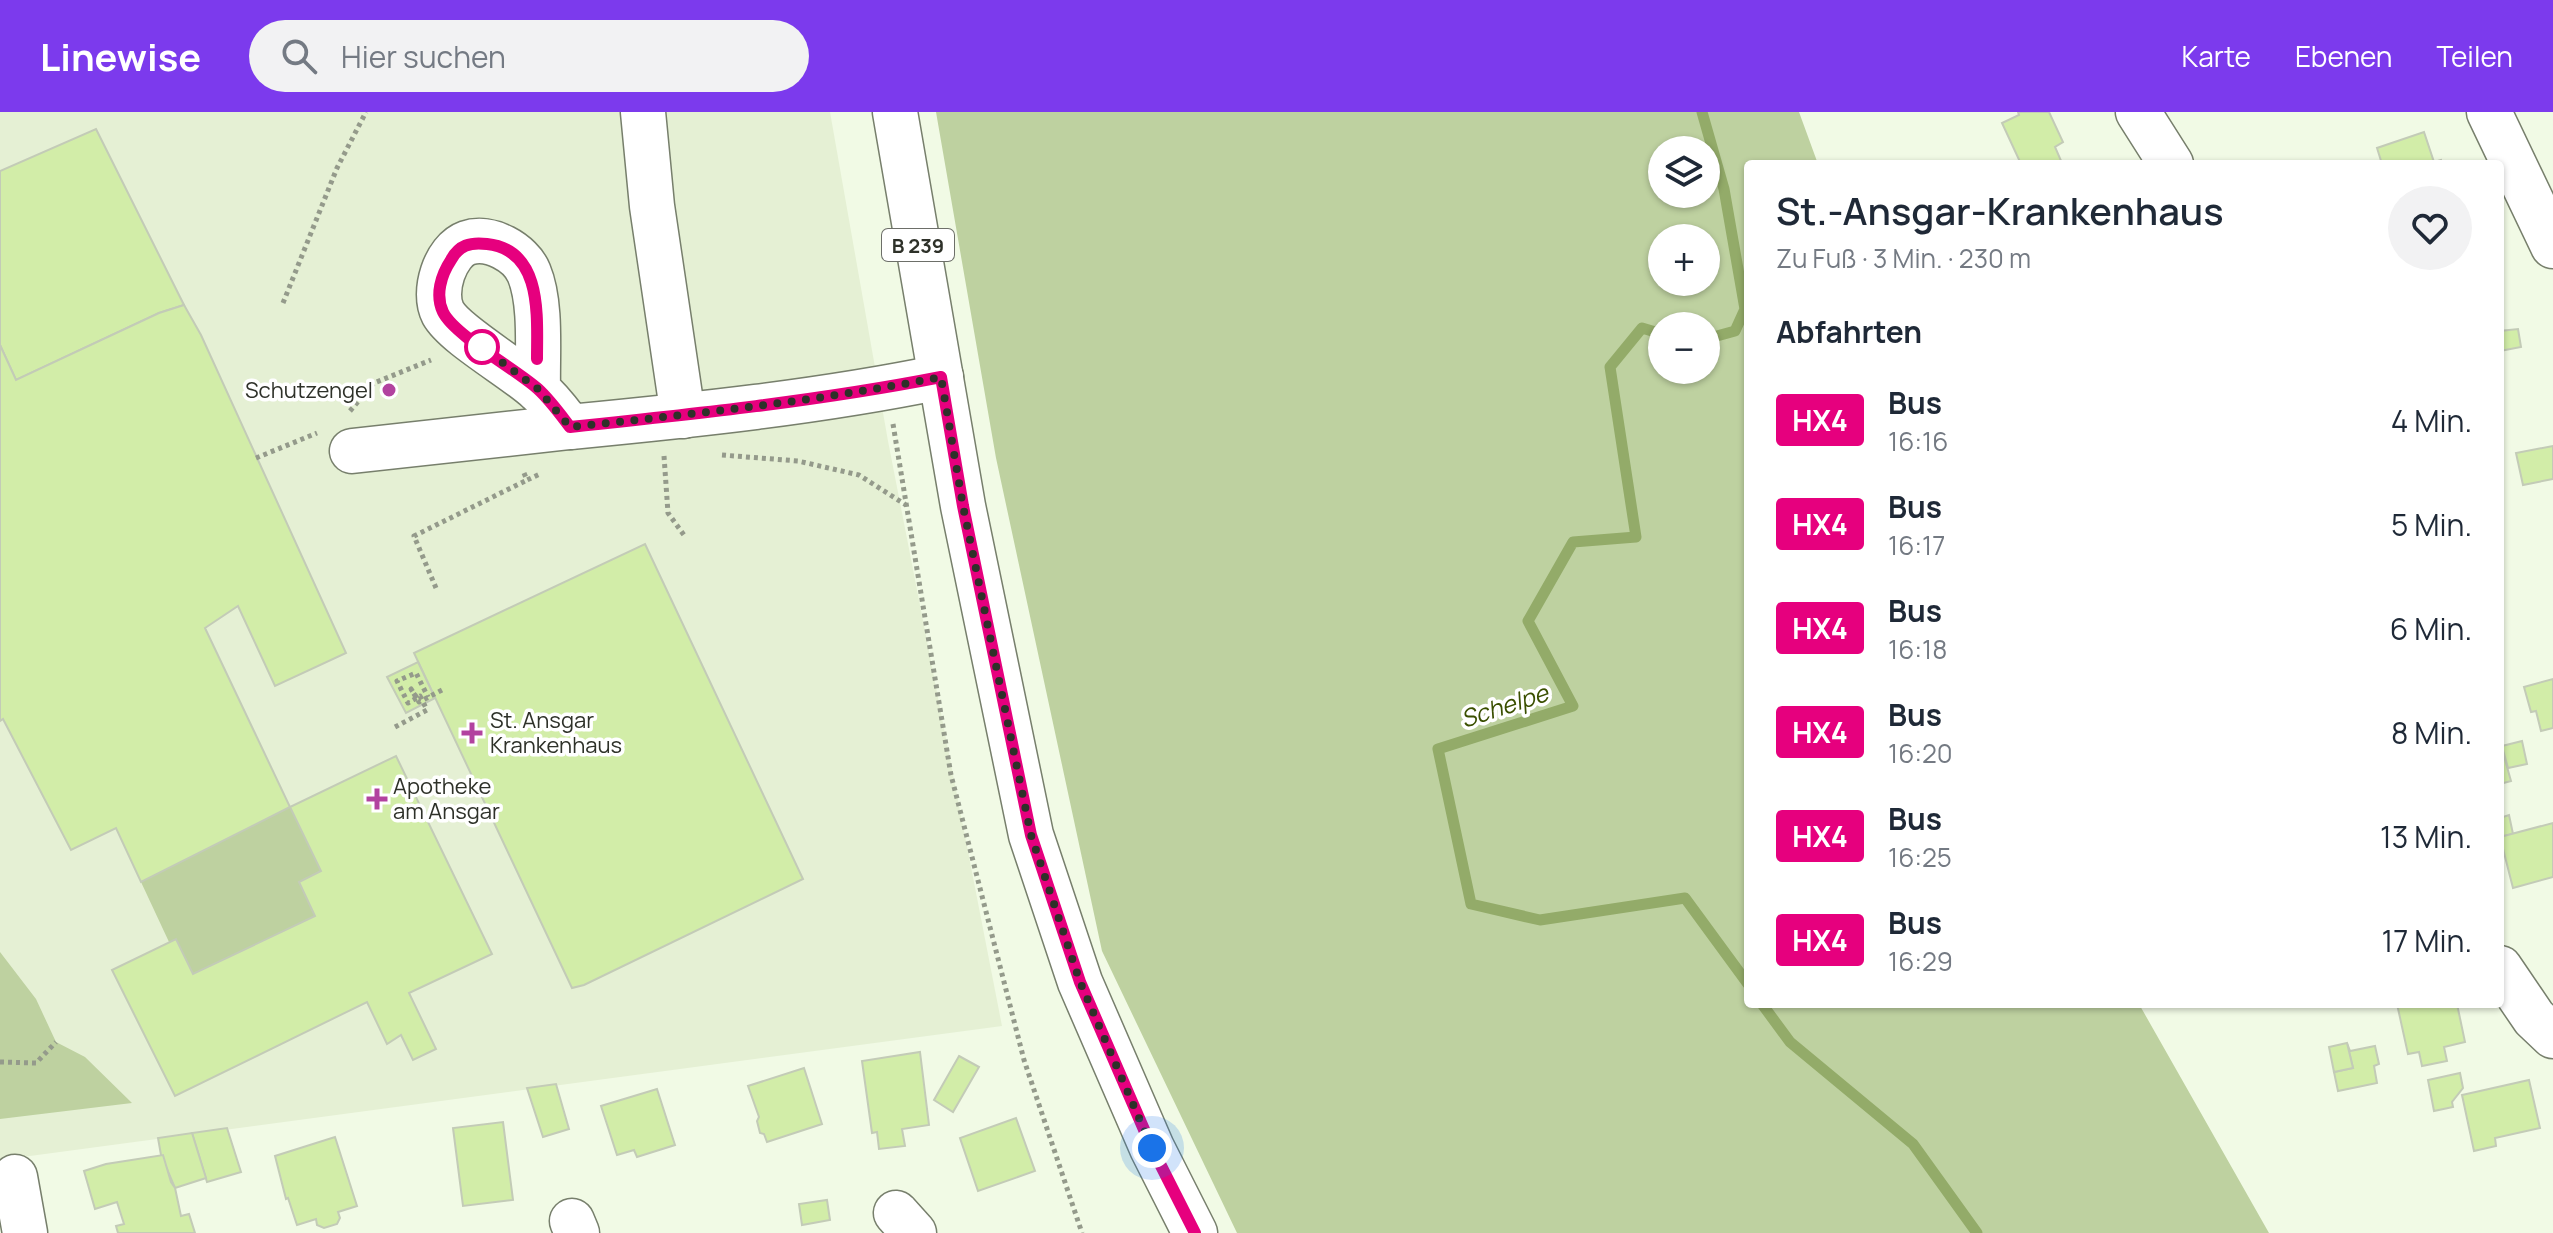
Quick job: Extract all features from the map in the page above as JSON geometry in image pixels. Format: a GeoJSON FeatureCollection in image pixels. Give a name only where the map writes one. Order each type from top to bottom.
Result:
{"type":"FeatureCollection","features":[{"type":"Feature","properties":{"kind":"main road"},"geometry":{"type":"LineString","coordinates":[[643,112],[674,434]]}},
{"type":"Feature","properties":{"kind":"main road","name":"B 239"},"geometry":{"type":"LineString","coordinates":[[895,112],[963,506],[1031,835],[1080,982],[1152,1148],[1195,1233]]}},
{"type":"Feature","properties":{"kind":"main road"},"geometry":{"type":"LineString","coordinates":[[2138,112],[2168,160]]}},
{"type":"Feature","properties":{"kind":"main road"},"geometry":{"type":"LineString","coordinates":[[2489,112],[2553,246]]}},
{"type":"Feature","properties":{"kind":"main road"},"geometry":{"type":"LineString","coordinates":[[350,432],[570,427],[674,434],[941,377]]}},
{"type":"Feature","properties":{"kind":"main road"},"geometry":{"type":"LineString","coordinates":[[538,389],[570,427]]}},
{"type":"Feature","properties":{"kind":"main road"},"geometry":{"type":"LineString","coordinates":[[2504,974],[2534,1018],[2553,1036]]}},
{"type":"Feature","properties":{"kind":"main road"},"geometry":{"type":"LineString","coordinates":[[15,1177],[25,1233]]}},
{"type":"Feature","properties":{"kind":"path"},"geometry":{"type":"LineString","coordinates":[[283,303],[337,168],[366,112]]}},
{"type":"Feature","properties":{"kind":"path"},"geometry":{"type":"LineString","coordinates":[[350,432],[374,383],[434,359]]}},
{"type":"Feature","properties":{"kind":"path"},"geometry":{"type":"LineString","coordinates":[[887,388],[951,775],[1024,1060],[1082,1233]]}},
{"type":"Feature","properties":{"kind":"path"},"geometry":{"type":"LineString","coordinates":[[674,434],[668,513],[686,538]]}},
{"type":"Feature","properties":{"kind":"path"},"geometry":{"type":"LineString","coordinates":[[436,588],[414,536],[527,480]]}},
{"type":"Feature","properties":{"kind":"path"},"geometry":{"type":"LineString","coordinates":[[395,727],[427,710],[422,698],[416,673],[397,681],[408,703],[422,698],[444,689]]}},
{"type":"Feature","properties":{"kind":"path"},"geometry":{"type":"LineString","coordinates":[[0,1062],[36,1063],[56,1042]]}},
{"type":"Feature","properties":{"kind":"shaded area","name":"St. Ansgar Krankenhaus"},"geometry":{"type":"Polygon","coordinates":[[[0,112],[830,112],[888,441],[1002,1026],[0,1160],[0,112]]]}},
{"type":"Feature","properties":{"kind":"green space"},"geometry":{"type":"Polygon","coordinates":[[[936,112],[1799,112],[1817,160],[1744,160],[1744,1008],[2141,1008],[2269,1233],[1237,1233],[1102,951],[996,458],[936,112]]]}},
{"type":"Feature","properties":{"kind":"green space"},"geometry":{"type":"Polygon","coordinates":[[[290,807],[321,871],[299,882],[315,916],[193,974],[176,939],[169,942],[141,882],[290,807]]]}},
{"type":"Feature","properties":{"kind":"green space"},"geometry":{"type":"Polygon","coordinates":[[[0,952],[36,999],[56,1042],[85,1057],[132,1103],[0,1119],[0,952]]]}},
{"type":"Feature","properties":{"kind":"building"},"geometry":{"type":"Polygon","coordinates":[[[2018,112],[2049,112],[2063,142],[2055,147],[2061,160],[2019,160],[2002,123],[2019,115],[2018,112]]]}},
{"type":"Feature","properties":{"kind":"building"},"geometry":{"type":"Polygon","coordinates":[[[96,129],[184,305],[159,313],[16,380],[0,345],[0,171],[96,129]]]}},
{"type":"Feature","properties":{"kind":"building"},"geometry":{"type":"Polygon","coordinates":[[[2424,132],[2433,160],[2381,160],[2377,148],[2424,132]]]}},
{"type":"Feature","properties":{"kind":"building"},"geometry":{"type":"Polygon","coordinates":[[[184,305],[201,335],[346,653],[275,686],[238,606],[205,628],[290,807],[141,882],[116,828],[71,850],[3,719],[0,721],[0,345],[16,380],[159,313],[184,305]]]}},
{"type":"Feature","properties":{"kind":"building"},"geometry":{"type":"Polygon","coordinates":[[[2518,329],[2521,347],[2504,350],[2504,331],[2518,329]]]}},
{"type":"Feature","properties":{"kind":"building"},"geometry":{"type":"Polygon","coordinates":[[[2553,446],[2553,479],[2523,485],[2516,453],[2553,446]]]}},
{"type":"Feature","properties":{"kind":"building"},"geometry":{"type":"Polygon","coordinates":[[[645,544],[803,879],[584,985],[572,988],[414,653],[645,544]]]}},
{"type":"Feature","properties":{"kind":"building"},"geometry":{"type":"Polygon","coordinates":[[[418,662],[435,698],[406,713],[387,677],[418,662]]]}},
{"type":"Feature","properties":{"kind":"building"},"geometry":{"type":"Polygon","coordinates":[[[2553,679],[2553,728],[2541,731],[2536,711],[2531,712],[2524,687],[2553,679]]]}},
{"type":"Feature","properties":{"kind":"building"},"geometry":{"type":"Polygon","coordinates":[[[2522,741],[2527,764],[2508,768],[2504,746],[2522,741]]]}},
{"type":"Feature","properties":{"kind":"building"},"geometry":{"type":"Polygon","coordinates":[[[396,756],[492,954],[409,993],[436,1049],[413,1060],[401,1035],[387,1044],[367,1002],[175,1096],[112,970],[176,939],[193,974],[315,916],[299,882],[321,871],[290,807],[396,756]]]}},
{"type":"Feature","properties":{"kind":"building"},"geometry":{"type":"Polygon","coordinates":[[[2504,756],[2511,781],[2504,783],[2504,756]]]}},
{"type":"Feature","properties":{"kind":"building"},"geometry":{"type":"Polygon","coordinates":[[[2509,815],[2513,834],[2504,836],[2504,817],[2509,815]]]}},
{"type":"Feature","properties":{"kind":"building"},"geometry":{"type":"Polygon","coordinates":[[[2553,823],[2553,877],[2513,888],[2504,853],[2504,836],[2553,823]]]}},
{"type":"Feature","properties":{"kind":"building"},"geometry":{"type":"Polygon","coordinates":[[[2398,1008],[2458,1008],[2465,1042],[2444,1047],[2447,1061],[2422,1066],[2419,1052],[2408,1054],[2398,1008]]]}},
{"type":"Feature","properties":{"kind":"building"},"geometry":{"type":"Polygon","coordinates":[[[2347,1043],[2350,1051],[2375,1046],[2379,1064],[2374,1066],[2377,1083],[2338,1091],[2334,1072],[2353,1068],[2347,1043]]]}},
{"type":"Feature","properties":{"kind":"building"},"geometry":{"type":"Polygon","coordinates":[[[2347,1043],[2353,1068],[2334,1072],[2329,1047],[2347,1043]]]}},
{"type":"Feature","properties":{"kind":"building"},"geometry":{"type":"Polygon","coordinates":[[[920,1052],[929,1125],[902,1129],[905,1146],[879,1149],[877,1132],[872,1133],[862,1061],[920,1052]]]}},
{"type":"Feature","properties":{"kind":"building"},"geometry":{"type":"Polygon","coordinates":[[[959,1056],[979,1067],[953,1112],[934,1100],[959,1056]]]}},
{"type":"Feature","properties":{"kind":"building"},"geometry":{"type":"Polygon","coordinates":[[[804,1068],[822,1124],[767,1142],[764,1134],[760,1133],[759,1117],[748,1086],[804,1068]]]}},
{"type":"Feature","properties":{"kind":"building"},"geometry":{"type":"Polygon","coordinates":[[[2460,1073],[2463,1088],[2452,1102],[2453,1107],[2434,1111],[2428,1080],[2460,1073]]]}},
{"type":"Feature","properties":{"kind":"building"},"geometry":{"type":"Polygon","coordinates":[[[2529,1080],[2540,1128],[2495,1138],[2496,1146],[2474,1151],[2462,1095],[2529,1080]]]}},
{"type":"Feature","properties":{"kind":"building"},"geometry":{"type":"Polygon","coordinates":[[[556,1084],[569,1129],[543,1137],[527,1088],[556,1084]]]}},
{"type":"Feature","properties":{"kind":"building"},"geometry":{"type":"Polygon","coordinates":[[[657,1089],[675,1145],[637,1157],[634,1150],[617,1155],[601,1106],[657,1089]]]}},
{"type":"Feature","properties":{"kind":"building"},"geometry":{"type":"Polygon","coordinates":[[[1016,1118],[1035,1171],[978,1191],[960,1138],[1016,1118]]]}},
{"type":"Feature","properties":{"kind":"building"},"geometry":{"type":"Polygon","coordinates":[[[503,1122],[513,1200],[463,1206],[453,1128],[503,1122]]]}},
{"type":"Feature","properties":{"kind":"building"},"geometry":{"type":"Polygon","coordinates":[[[227,1128],[241,1172],[207,1182],[192,1133],[227,1128]]]}},
{"type":"Feature","properties":{"kind":"building"},"geometry":{"type":"Polygon","coordinates":[[[192,1133],[206,1178],[175,1188],[161,1155],[158,1138],[192,1133]]]}},
{"type":"Feature","properties":{"kind":"building"},"geometry":{"type":"Polygon","coordinates":[[[335,1137],[357,1206],[338,1212],[340,1218],[337,1224],[324,1228],[317,1225],[316,1219],[297,1225],[286,1199],[275,1156],[335,1137]]]}},
{"type":"Feature","properties":{"kind":"building"},"geometry":{"type":"Polygon","coordinates":[[[163,1155],[181,1216],[189,1214],[195,1233],[118,1233],[116,1226],[124,1224],[117,1202],[95,1209],[84,1171],[106,1164],[163,1155]]]}},
{"type":"Feature","properties":{"kind":"building"},"geometry":{"type":"Polygon","coordinates":[[[827,1200],[830,1220],[802,1225],[799,1204],[827,1200]]]}},
{"type":"Feature","properties":{"kind":"waterway","name":"Schelpe"},"geometry":{"type":"LineString","coordinates":[[1702,112],[1724,189],[1744,303]]}},
{"type":"Feature","properties":{"kind":"waterway","name":"Schelpe"},"geometry":{"type":"LineString","coordinates":[[1720,335],[1735,331],[1744,311]]}},
{"type":"Feature","properties":{"kind":"waterway","name":"Schelpe"},"geometry":{"type":"LineString","coordinates":[[1648,330],[1642,328],[1610,367],[1636,537],[1573,542],[1528,621],[1573,706],[1438,749],[1471,904],[1540,920],[1685,898],[1744,979]]}},
{"type":"Feature","properties":{"kind":"waterway","name":"Schelpe"},"geometry":{"type":"LineString","coordinates":[[1765,1008],[1790,1042],[1913,1144],[1977,1233]]}},
{"type":"Feature","properties":{"kind":"bus line","name":"HX4"},"geometry":{"type":"LineString","coordinates":[[537,359],[536,308],[531,275],[509,250],[497,245],[468,243],[455,252],[441,281],[439,294],[443,313],[459,330],[538,389],[570,427],[746,409],[941,377],[963,506],[1031,835],[1080,982],[1152,1148],[1195,1233]]}},
{"type":"Feature","properties":{"kind":"place","name":"Schutzengel"},"geometry":{"type":"Point","coordinates":[389,390]}},
{"type":"Feature","properties":{"kind":"place","name":"St. Ansgar Krankenhaus"},"geometry":{"type":"Point","coordinates":[472,733]}},
{"type":"Feature","properties":{"kind":"place","name":"Apotheke am Ansgar"},"geometry":{"type":"Point","coordinates":[377,799]}},
{"type":"Feature","properties":{"kind":"route"},"geometry":{"type":"LineString","coordinates":[[482,347],[475,342],[538,389],[570,427],[746,409],[941,377],[963,506],[1031,835],[1080,982],[1152,1148]]}}]}
